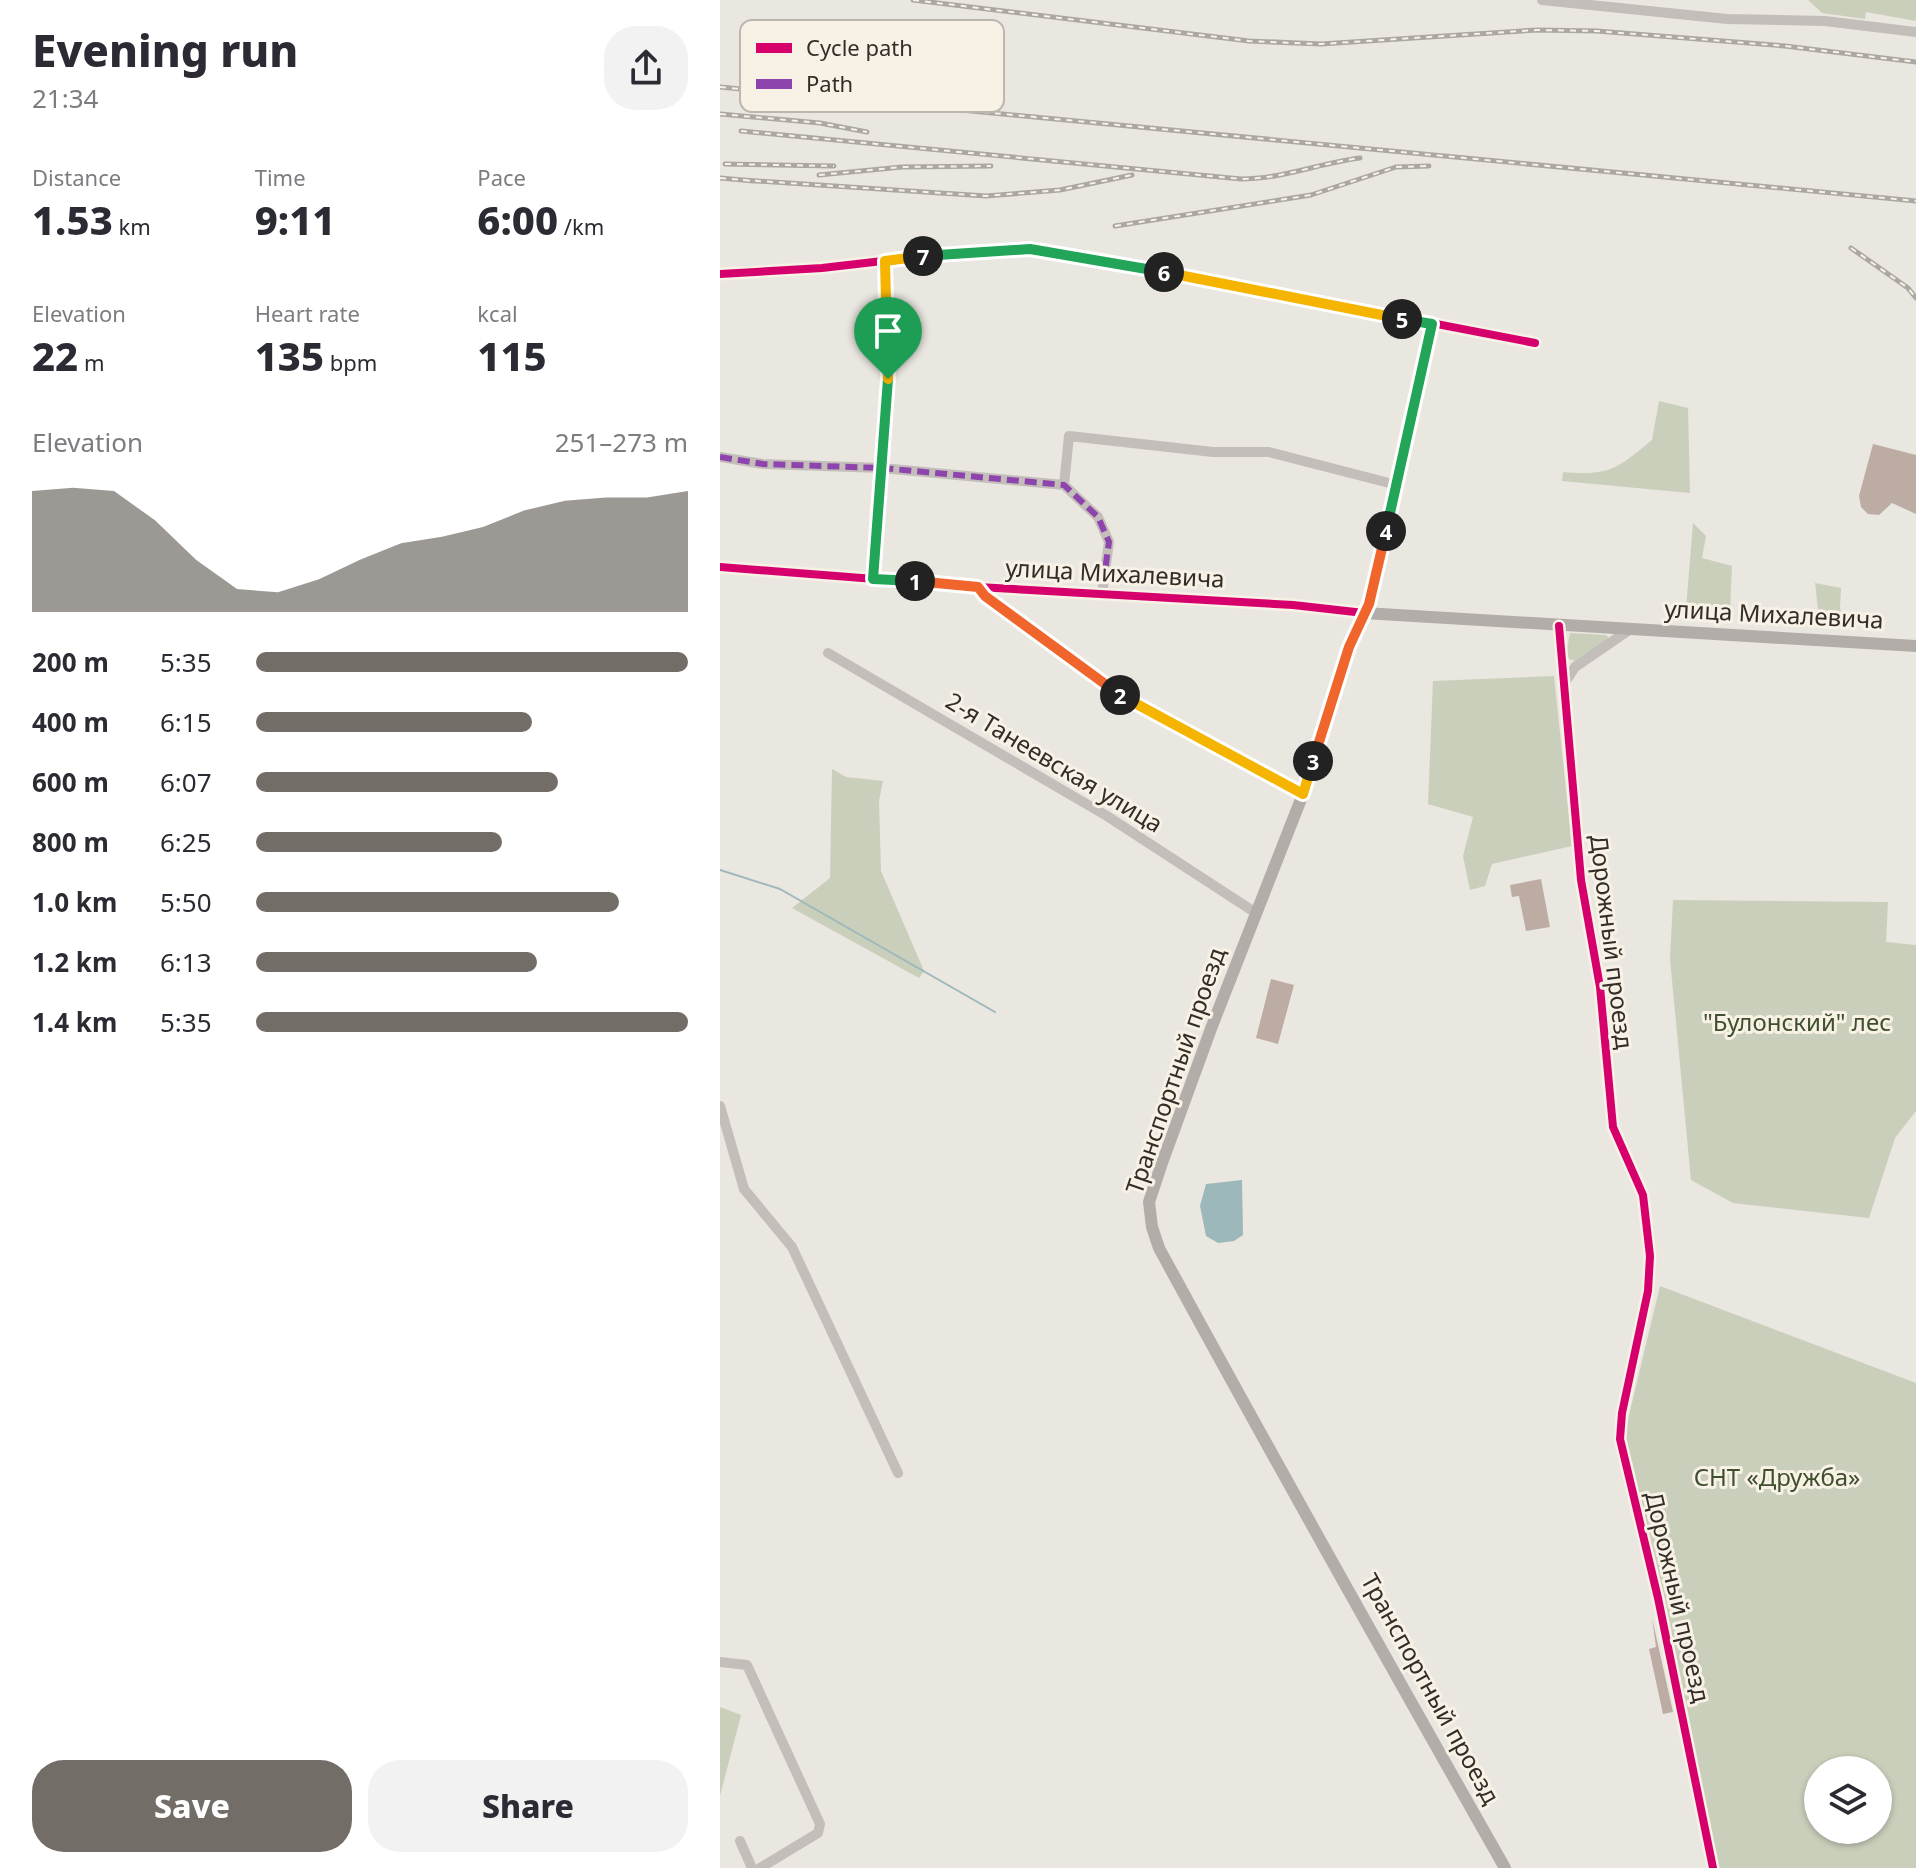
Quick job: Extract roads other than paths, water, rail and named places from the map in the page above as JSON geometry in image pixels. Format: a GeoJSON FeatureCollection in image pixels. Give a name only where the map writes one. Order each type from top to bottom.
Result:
{"type":"FeatureCollection","features":[{"type":"Feature","properties":{"kind":"main road","name":"улица Михалевича"},"geometry":{"type":"LineString","coordinates":[[1364,613],[1916,646]]}},
{"type":"Feature","properties":{"kind":"main road","name":"Транспортный проезд"},"geometry":{"type":"LineString","coordinates":[[1364,613],[1349,647],[1303,794],[1212,1026],[1149,1202],[1155,1237],[1259,1434],[1331,1556],[1505,1868]]}},
{"type":"Feature","properties":{"kind":"street"},"geometry":{"type":"LineString","coordinates":[[1542,0],[1691,15],[1825,21],[1916,32]]}},
{"type":"Feature","properties":{"kind":"street"},"geometry":{"type":"LineString","coordinates":[[1691,15],[1693,0]]}},
{"type":"Feature","properties":{"kind":"street"},"geometry":{"type":"LineString","coordinates":[[720,274],[822,268],[969,251],[1030,249],[1089,257],[1535,343]]}},
{"type":"Feature","properties":{"kind":"street"},"geometry":{"type":"LineString","coordinates":[[873,579],[889,346],[885,261]]}},
{"type":"Feature","properties":{"kind":"street","name":"Транспортный проезд"},"geometry":{"type":"LineString","coordinates":[[1364,613],[1369,604],[1397,485],[1432,324]]}},
{"type":"Feature","properties":{"kind":"street"},"geometry":{"type":"LineString","coordinates":[[1064,485],[1069,436],[1213,452],[1269,452],[1397,485]]}},
{"type":"Feature","properties":{"kind":"street"},"geometry":{"type":"LineString","coordinates":[[720,457],[763,464],[882,468],[1064,485],[1098,517],[1109,542],[1102,593]]}},
{"type":"Feature","properties":{"kind":"street","name":"улица Михалевича"},"geometry":{"type":"LineString","coordinates":[[720,567],[978,587],[1306,606],[1364,613]]}},
{"type":"Feature","properties":{"kind":"street"},"geometry":{"type":"LineString","coordinates":[[978,587],[985,596],[1121,696],[1303,794]]}},
{"type":"Feature","properties":{"kind":"street","name":"Дорожный проезд"},"geometry":{"type":"LineString","coordinates":[[1559,626],[1581,880],[1600,987],[1613,1127],[1643,1195],[1650,1256],[1648,1291],[1622,1413],[1620,1439],[1662,1613],[1713,1868]]}},
{"type":"Feature","properties":{"kind":"street"},"geometry":{"type":"LineString","coordinates":[[1563,694],[1569,672],[1632,628]]}},
{"type":"Feature","properties":{"kind":"street","name":"2-я Танеевская улица"},"geometry":{"type":"LineString","coordinates":[[828,653],[1107,816],[1256,913]]}},
{"type":"Feature","properties":{"kind":"street"},"geometry":{"type":"LineString","coordinates":[[720,1106],[744,1189],[792,1247],[898,1473]]}},
{"type":"Feature","properties":{"kind":"street"},"geometry":{"type":"LineString","coordinates":[[720,1662],[747,1665],[820,1824],[818,1833],[760,1868]]}},
{"type":"Feature","properties":{"kind":"street"},"geometry":{"type":"LineString","coordinates":[[740,1841],[752,1868]]}},
{"type":"Feature","properties":{"kind":"water"},"geometry":{"type":"Polygon","coordinates":[[[1242,1180],[1243,1235],[1234,1241],[1218,1243],[1206,1236],[1200,1206],[1206,1184],[1242,1180]]]}},
{"type":"Feature","properties":{"kind":"waterway"},"geometry":{"type":"LineString","coordinates":[[720,870],[780,889],[995,1012]]}},
{"type":"Feature","properties":{"kind":"railway"},"geometry":{"type":"LineString","coordinates":[[913,0],[1249,41],[1321,44],[1537,30],[1597,31],[1785,46],[1916,62]]}},
{"type":"Feature","properties":{"kind":"railway"},"geometry":{"type":"LineString","coordinates":[[720,87],[740,89]]}},
{"type":"Feature","properties":{"kind":"railway"},"geometry":{"type":"LineString","coordinates":[[982,112],[1916,201]]}},
{"type":"Feature","properties":{"kind":"railway"},"geometry":{"type":"LineString","coordinates":[[720,114],[820,123],[867,132]]}},
{"type":"Feature","properties":{"kind":"railway"},"geometry":{"type":"LineString","coordinates":[[741,131],[1241,179],[1360,158]]}},
{"type":"Feature","properties":{"kind":"railway"},"geometry":{"type":"LineString","coordinates":[[725,164],[834,166]]}},
{"type":"Feature","properties":{"kind":"railway"},"geometry":{"type":"LineString","coordinates":[[819,175],[902,167],[991,166]]}},
{"type":"Feature","properties":{"kind":"railway"},"geometry":{"type":"LineString","coordinates":[[1115,226],[1311,195],[1396,167],[1429,166]]}},
{"type":"Feature","properties":{"kind":"railway"},"geometry":{"type":"LineString","coordinates":[[743,180],[986,196],[1060,190],[1132,175]]}},
{"type":"Feature","properties":{"kind":"railway"},"geometry":{"type":"LineString","coordinates":[[720,178],[754,181]]}},
{"type":"Feature","properties":{"kind":"railway"},"geometry":{"type":"LineString","coordinates":[[1851,248],[1908,288],[1916,298]]}},
{"type":"Feature","properties":{"kind":"park label","name":"\"Булонский\" лес"},"geometry":{"type":"Point","coordinates":[1797,1023]}},
{"type":"Feature","properties":{"kind":"park label","name":"СНТ «Дружба»"},"geometry":{"type":"Point","coordinates":[1777,1478]}}]}
